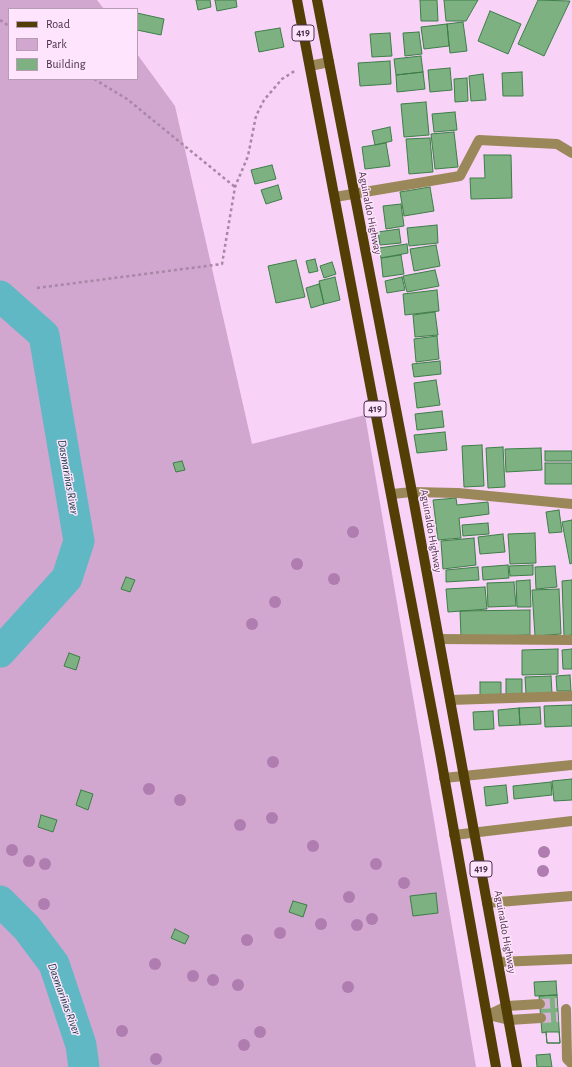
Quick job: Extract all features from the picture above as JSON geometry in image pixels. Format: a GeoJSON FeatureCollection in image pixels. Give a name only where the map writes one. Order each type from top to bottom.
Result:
{"type":"FeatureCollection","features":[{"type":"Feature","properties":{"kind":"main road","name":"419"},"geometry":{"type":"LineString","coordinates":[[297,0],[392,494],[488,1015],[496,1067]]}},
{"type":"Feature","properties":{"kind":"main road","name":"Aguinaldo Highway"},"geometry":{"type":"LineString","coordinates":[[317,0],[412,492],[517,1067]]}},
{"type":"Feature","properties":{"kind":"street"},"geometry":{"type":"LineString","coordinates":[[310,66],[329,62]]}},
{"type":"Feature","properties":{"kind":"street"},"geometry":{"type":"LineString","coordinates":[[335,197],[460,176],[479,140],[558,144],[572,152]]}},
{"type":"Feature","properties":{"kind":"street"},"geometry":{"type":"LineString","coordinates":[[392,494],[412,492],[458,493],[572,504]]}},
{"type":"Feature","properties":{"kind":"street"},"geometry":{"type":"LineString","coordinates":[[439,639],[572,640]]}},
{"type":"Feature","properties":{"kind":"street"},"geometry":{"type":"LineString","coordinates":[[450,700],[572,696]]}},
{"type":"Feature","properties":{"kind":"street"},"geometry":{"type":"LineString","coordinates":[[444,778],[572,765]]}},
{"type":"Feature","properties":{"kind":"street"},"geometry":{"type":"LineString","coordinates":[[454,835],[572,821]]}},
{"type":"Feature","properties":{"kind":"street"},"geometry":{"type":"LineString","coordinates":[[487,903],[572,896]]}},
{"type":"Feature","properties":{"kind":"street"},"geometry":{"type":"LineString","coordinates":[[498,962],[572,959]]}},
{"type":"Feature","properties":{"kind":"street"},"geometry":{"type":"LineString","coordinates":[[557,1003],[569,1009]]}},
{"type":"Feature","properties":{"kind":"street"},"geometry":{"type":"LineString","coordinates":[[488,1015],[506,1006],[540,1004]]}},
{"type":"Feature","properties":{"kind":"street"},"geometry":{"type":"LineString","coordinates":[[558,1017],[569,1009]]}},
{"type":"Feature","properties":{"kind":"street"},"geometry":{"type":"LineString","coordinates":[[569,1009],[567,1059],[572,1064]]}},
{"type":"Feature","properties":{"kind":"street"},"geometry":{"type":"LineString","coordinates":[[488,1015],[509,1020],[541,1018]]}},
{"type":"Feature","properties":{"kind":"path"},"geometry":{"type":"LineString","coordinates":[[37,288],[222,264],[236,187],[248,156],[256,116],[264,100],[282,78],[298,69],[310,66]]}},
{"type":"Feature","properties":{"kind":"path"},"geometry":{"type":"LineString","coordinates":[[96,80],[127,99],[236,187]]}},
{"type":"Feature","properties":{"kind":"green space"},"geometry":{"type":"Polygon","coordinates":[[[0,0],[97,0],[103,8],[8,8],[8,80],[138,80],[138,55],[175,106],[252,444],[365,415],[476,1067],[0,1067],[0,0]]]}},
{"type":"Feature","properties":{"kind":"building"},"geometry":{"type":"Polygon","coordinates":[[[196,0],[210,0],[211,7],[198,10],[196,0]]]}},
{"type":"Feature","properties":{"kind":"building"},"geometry":{"type":"Polygon","coordinates":[[[215,0],[236,0],[237,7],[217,11],[215,0]]]}},
{"type":"Feature","properties":{"kind":"building"},"geometry":{"type":"Polygon","coordinates":[[[420,0],[437,0],[438,21],[421,21],[420,0]]]}},
{"type":"Feature","properties":{"kind":"building"},"geometry":{"type":"Polygon","coordinates":[[[444,0],[478,0],[466,21],[446,21],[444,0]]]}},
{"type":"Feature","properties":{"kind":"building"},"geometry":{"type":"Polygon","coordinates":[[[538,0],[570,1],[544,56],[518,44],[538,0]]]}},
{"type":"Feature","properties":{"kind":"building"},"geometry":{"type":"Polygon","coordinates":[[[490,11],[521,24],[508,54],[478,41],[490,11]]]}},
{"type":"Feature","properties":{"kind":"building"},"geometry":{"type":"Polygon","coordinates":[[[138,13],[164,19],[161,35],[138,30],[138,13]]]}},
{"type":"Feature","properties":{"kind":"building"},"geometry":{"type":"Polygon","coordinates":[[[463,22],[467,51],[450,53],[447,24],[463,22]]]}},
{"type":"Feature","properties":{"kind":"building"},"geometry":{"type":"Polygon","coordinates":[[[447,24],[449,46],[424,49],[421,27],[447,24]]]}},
{"type":"Feature","properties":{"kind":"building"},"geometry":{"type":"Polygon","coordinates":[[[280,28],[284,47],[259,52],[255,32],[280,28]]]}},
{"type":"Feature","properties":{"kind":"building"},"geometry":{"type":"Polygon","coordinates":[[[419,32],[422,54],[405,56],[403,33],[419,32]]]}},
{"type":"Feature","properties":{"kind":"building"},"geometry":{"type":"Polygon","coordinates":[[[390,33],[392,56],[372,57],[370,34],[390,33]]]}},
{"type":"Feature","properties":{"kind":"building"},"geometry":{"type":"Polygon","coordinates":[[[421,56],[423,72],[396,75],[394,59],[421,56]]]}},
{"type":"Feature","properties":{"kind":"building"},"geometry":{"type":"Polygon","coordinates":[[[390,61],[391,84],[360,86],[358,63],[390,61]]]}},
{"type":"Feature","properties":{"kind":"building"},"geometry":{"type":"Polygon","coordinates":[[[450,68],[452,90],[430,92],[428,70],[450,68]]]}},
{"type":"Feature","properties":{"kind":"building"},"geometry":{"type":"Polygon","coordinates":[[[423,72],[425,89],[397,92],[396,75],[423,72]]]}},
{"type":"Feature","properties":{"kind":"building"},"geometry":{"type":"Polygon","coordinates":[[[522,72],[523,96],[503,96],[502,73],[522,72]]]}},
{"type":"Feature","properties":{"kind":"building"},"geometry":{"type":"Polygon","coordinates":[[[483,74],[486,100],[471,101],[469,76],[483,74]]]}},
{"type":"Feature","properties":{"kind":"building"},"geometry":{"type":"Polygon","coordinates":[[[467,78],[468,101],[455,102],[454,79],[467,78]]]}},
{"type":"Feature","properties":{"kind":"building"},"geometry":{"type":"Polygon","coordinates":[[[426,102],[429,135],[404,137],[401,104],[426,102]]]}},
{"type":"Feature","properties":{"kind":"building"},"geometry":{"type":"Polygon","coordinates":[[[455,112],[457,130],[434,132],[432,114],[455,112]]]}},
{"type":"Feature","properties":{"kind":"building"},"geometry":{"type":"Polygon","coordinates":[[[390,127],[392,141],[375,145],[372,131],[390,127]]]}},
{"type":"Feature","properties":{"kind":"building"},"geometry":{"type":"Polygon","coordinates":[[[454,132],[458,167],[435,169],[431,134],[454,132]]]}},
{"type":"Feature","properties":{"kind":"building"},"geometry":{"type":"Polygon","coordinates":[[[430,138],[433,172],[409,174],[406,139],[430,138]]]}},
{"type":"Feature","properties":{"kind":"building"},"geometry":{"type":"Polygon","coordinates":[[[386,143],[390,166],[365,169],[362,147],[386,143]]]}},
{"type":"Feature","properties":{"kind":"building"},"geometry":{"type":"Polygon","coordinates":[[[484,155],[511,155],[512,198],[471,199],[470,178],[485,178],[484,155]]]}},
{"type":"Feature","properties":{"kind":"building"},"geometry":{"type":"Polygon","coordinates":[[[272,165],[276,179],[255,184],[251,170],[272,165]]]}},
{"type":"Feature","properties":{"kind":"building"},"geometry":{"type":"Polygon","coordinates":[[[278,185],[282,199],[266,204],[261,190],[278,185]]]}},
{"type":"Feature","properties":{"kind":"building"},"geometry":{"type":"Polygon","coordinates":[[[430,187],[434,211],[404,216],[400,192],[430,187]]]}},
{"type":"Feature","properties":{"kind":"building"},"geometry":{"type":"Polygon","coordinates":[[[401,204],[404,226],[386,229],[383,206],[401,204]]]}},
{"type":"Feature","properties":{"kind":"building"},"geometry":{"type":"Polygon","coordinates":[[[437,225],[438,243],[409,246],[407,228],[437,225]]]}},
{"type":"Feature","properties":{"kind":"building"},"geometry":{"type":"Polygon","coordinates":[[[399,229],[401,243],[380,245],[378,232],[399,229]]]}},
{"type":"Feature","properties":{"kind":"building"},"geometry":{"type":"Polygon","coordinates":[[[407,244],[408,253],[381,258],[379,248],[407,244]]]}},
{"type":"Feature","properties":{"kind":"building"},"geometry":{"type":"Polygon","coordinates":[[[436,245],[440,266],[414,271],[410,249],[436,245]]]}},
{"type":"Feature","properties":{"kind":"building"},"geometry":{"type":"Polygon","coordinates":[[[401,255],[404,274],[383,277],[381,258],[401,255]]]}},
{"type":"Feature","properties":{"kind":"building"},"geometry":{"type":"Polygon","coordinates":[[[315,259],[318,271],[309,273],[306,261],[315,259]]]}},
{"type":"Feature","properties":{"kind":"building"},"geometry":{"type":"Polygon","coordinates":[[[296,260],[305,297],[276,303],[268,266],[296,260]]]}},
{"type":"Feature","properties":{"kind":"building"},"geometry":{"type":"Polygon","coordinates":[[[332,262],[336,274],[324,278],[320,266],[332,262]]]}},
{"type":"Feature","properties":{"kind":"building"},"geometry":{"type":"Polygon","coordinates":[[[435,270],[439,286],[407,292],[403,276],[435,270]]]}},
{"type":"Feature","properties":{"kind":"building"},"geometry":{"type":"Polygon","coordinates":[[[335,277],[340,300],[324,304],[319,281],[335,277]]]}},
{"type":"Feature","properties":{"kind":"building"},"geometry":{"type":"Polygon","coordinates":[[[402,277],[405,290],[387,293],[385,281],[402,277]]]}},
{"type":"Feature","properties":{"kind":"building"},"geometry":{"type":"Polygon","coordinates":[[[319,284],[324,304],[311,308],[306,288],[319,284]]]}},
{"type":"Feature","properties":{"kind":"building"},"geometry":{"type":"Polygon","coordinates":[[[437,290],[439,311],[405,315],[403,294],[437,290]]]}},
{"type":"Feature","properties":{"kind":"building"},"geometry":{"type":"Polygon","coordinates":[[[435,312],[438,335],[415,337],[413,315],[435,312]]]}},
{"type":"Feature","properties":{"kind":"building"},"geometry":{"type":"Polygon","coordinates":[[[437,336],[439,359],[416,362],[414,339],[437,336]]]}},
{"type":"Feature","properties":{"kind":"building"},"geometry":{"type":"Polygon","coordinates":[[[440,361],[441,374],[414,377],[412,364],[440,361]]]}},
{"type":"Feature","properties":{"kind":"building"},"geometry":{"type":"Polygon","coordinates":[[[436,380],[440,405],[417,408],[414,383],[436,380]]]}},
{"type":"Feature","properties":{"kind":"building"},"geometry":{"type":"Polygon","coordinates":[[[442,411],[444,427],[417,430],[415,414],[442,411]]]}},
{"type":"Feature","properties":{"kind":"building"},"geometry":{"type":"Polygon","coordinates":[[[445,432],[447,450],[417,453],[414,435],[445,432]]]}},
{"type":"Feature","properties":{"kind":"building"},"geometry":{"type":"Polygon","coordinates":[[[482,445],[484,486],[464,487],[462,446],[482,445]]]}},
{"type":"Feature","properties":{"kind":"building"},"geometry":{"type":"Polygon","coordinates":[[[503,447],[505,487],[488,488],[486,448],[503,447]]]}},
{"type":"Feature","properties":{"kind":"building"},"geometry":{"type":"Polygon","coordinates":[[[541,448],[542,470],[506,472],[505,449],[541,448]]]}},
{"type":"Feature","properties":{"kind":"building"},"geometry":{"type":"Polygon","coordinates":[[[545,451],[572,451],[572,461],[545,461],[545,451]]]}},
{"type":"Feature","properties":{"kind":"building"},"geometry":{"type":"Polygon","coordinates":[[[182,461],[185,470],[176,472],[173,463],[182,461]]]}},
{"type":"Feature","properties":{"kind":"building"},"geometry":{"type":"Polygon","coordinates":[[[545,463],[572,463],[572,484],[545,484],[545,463]]]}},
{"type":"Feature","properties":{"kind":"building"},"geometry":{"type":"Polygon","coordinates":[[[456,498],[457,505],[488,502],[489,514],[459,518],[461,538],[438,540],[433,500],[456,498]]]}},
{"type":"Feature","properties":{"kind":"building"},"geometry":{"type":"Polygon","coordinates":[[[559,510],[562,532],[549,533],[546,512],[559,510]]]}},
{"type":"Feature","properties":{"kind":"building"},"geometry":{"type":"Polygon","coordinates":[[[572,520],[572,563],[570,564],[562,522],[572,520]]]}},
{"type":"Feature","properties":{"kind":"building"},"geometry":{"type":"Polygon","coordinates":[[[488,523],[489,534],[463,536],[462,525],[488,523]]]}},
{"type":"Feature","properties":{"kind":"building"},"geometry":{"type":"Polygon","coordinates":[[[535,533],[536,563],[510,564],[508,534],[535,533]]]}},
{"type":"Feature","properties":{"kind":"building"},"geometry":{"type":"Polygon","coordinates":[[[503,534],[505,552],[480,554],[478,537],[503,534]]]}},
{"type":"Feature","properties":{"kind":"building"},"geometry":{"type":"Polygon","coordinates":[[[474,538],[476,565],[443,569],[441,541],[474,538]]]}},
{"type":"Feature","properties":{"kind":"building"},"geometry":{"type":"Polygon","coordinates":[[[508,565],[509,578],[483,580],[482,567],[508,565]]]}},
{"type":"Feature","properties":{"kind":"building"},"geometry":{"type":"Polygon","coordinates":[[[533,565],[533,575],[510,576],[509,566],[533,565]]]}},
{"type":"Feature","properties":{"kind":"building"},"geometry":{"type":"Polygon","coordinates":[[[555,566],[557,587],[536,589],[535,567],[555,566]]]}},
{"type":"Feature","properties":{"kind":"building"},"geometry":{"type":"Polygon","coordinates":[[[478,567],[479,580],[446,582],[446,570],[478,567]]]}},
{"type":"Feature","properties":{"kind":"building"},"geometry":{"type":"Polygon","coordinates":[[[126,577],[135,580],[130,592],[121,589],[126,577]]]}},
{"type":"Feature","properties":{"kind":"building"},"geometry":{"type":"Polygon","coordinates":[[[530,580],[531,607],[517,607],[516,581],[530,580]]]}},
{"type":"Feature","properties":{"kind":"building"},"geometry":{"type":"Polygon","coordinates":[[[572,580],[572,635],[564,636],[562,581],[572,580]]]}},
{"type":"Feature","properties":{"kind":"building"},"geometry":{"type":"Polygon","coordinates":[[[514,582],[516,606],[488,607],[487,583],[514,582]]]}},
{"type":"Feature","properties":{"kind":"building"},"geometry":{"type":"Polygon","coordinates":[[[485,587],[487,609],[448,612],[446,589],[485,587]]]}},
{"type":"Feature","properties":{"kind":"building"},"geometry":{"type":"Polygon","coordinates":[[[559,589],[561,634],[535,636],[532,590],[559,589]]]}},
{"type":"Feature","properties":{"kind":"building"},"geometry":{"type":"Polygon","coordinates":[[[530,610],[530,635],[461,637],[460,611],[530,610]]]}},
{"type":"Feature","properties":{"kind":"building"},"geometry":{"type":"Polygon","coordinates":[[[558,649],[558,674],[522,675],[522,650],[558,649]]]}},
{"type":"Feature","properties":{"kind":"building"},"geometry":{"type":"Polygon","coordinates":[[[572,649],[572,669],[563,669],[562,650],[572,649]]]}},
{"type":"Feature","properties":{"kind":"building"},"geometry":{"type":"Polygon","coordinates":[[[69,653],[80,657],[76,670],[64,666],[69,653]]]}},
{"type":"Feature","properties":{"kind":"building"},"geometry":{"type":"Polygon","coordinates":[[[570,675],[571,691],[557,691],[556,676],[570,675]]]}},
{"type":"Feature","properties":{"kind":"building"},"geometry":{"type":"Polygon","coordinates":[[[551,676],[552,693],[526,694],[525,677],[551,676]]]}},
{"type":"Feature","properties":{"kind":"building"},"geometry":{"type":"Polygon","coordinates":[[[506,679],[522,679],[522,696],[506,695],[506,679]]]}},
{"type":"Feature","properties":{"kind":"building"},"geometry":{"type":"Polygon","coordinates":[[[480,682],[501,682],[501,695],[480,695],[480,682]]]}},
{"type":"Feature","properties":{"kind":"building"},"geometry":{"type":"Polygon","coordinates":[[[572,705],[572,726],[545,727],[544,706],[572,705]]]}},
{"type":"Feature","properties":{"kind":"building"},"geometry":{"type":"Polygon","coordinates":[[[540,707],[541,724],[520,725],[519,708],[540,707]]]}},
{"type":"Feature","properties":{"kind":"building"},"geometry":{"type":"Polygon","coordinates":[[[519,708],[520,725],[499,726],[498,710],[519,708]]]}},
{"type":"Feature","properties":{"kind":"building"},"geometry":{"type":"Polygon","coordinates":[[[493,711],[494,729],[474,730],[473,712],[493,711]]]}},
{"type":"Feature","properties":{"kind":"building"},"geometry":{"type":"Polygon","coordinates":[[[572,779],[572,800],[554,801],[552,781],[572,779]]]}},
{"type":"Feature","properties":{"kind":"building"},"geometry":{"type":"Polygon","coordinates":[[[551,782],[552,795],[514,799],[513,786],[551,782]]]}},
{"type":"Feature","properties":{"kind":"building"},"geometry":{"type":"Polygon","coordinates":[[[506,785],[508,803],[486,806],[484,787],[506,785]]]}},
{"type":"Feature","properties":{"kind":"building"},"geometry":{"type":"Polygon","coordinates":[[[81,790],[93,794],[88,810],[76,805],[81,790]]]}},
{"type":"Feature","properties":{"kind":"building"},"geometry":{"type":"Polygon","coordinates":[[[41,815],[57,820],[53,832],[38,827],[41,815]]]}},
{"type":"Feature","properties":{"kind":"building"},"geometry":{"type":"Polygon","coordinates":[[[436,893],[438,913],[413,916],[410,896],[436,893]]]}},
{"type":"Feature","properties":{"kind":"building"},"geometry":{"type":"Polygon","coordinates":[[[293,901],[307,905],[303,917],[289,912],[293,901]]]}},
{"type":"Feature","properties":{"kind":"building"},"geometry":{"type":"Polygon","coordinates":[[[175,929],[189,936],[185,944],[171,938],[175,929]]]}},
{"type":"Feature","properties":{"kind":"building"},"geometry":{"type":"Polygon","coordinates":[[[556,981],[557,995],[535,996],[534,982],[556,981]]]}},
{"type":"Feature","properties":{"kind":"building"},"geometry":{"type":"Polygon","coordinates":[[[557,995],[560,1043],[547,1043],[546,1032],[542,1033],[539,996],[557,995]]]}},
{"type":"Feature","properties":{"kind":"building"},"geometry":{"type":"Polygon","coordinates":[[[546,1032],[559,1032],[560,1043],[547,1043],[546,1032]]]}},
{"type":"Feature","properties":{"kind":"building"},"geometry":{"type":"Polygon","coordinates":[[[550,1054],[552,1067],[537,1067],[536,1055],[550,1054]]]}},
{"type":"Feature","properties":{"kind":"waterway","name":"Dasmariñas River"},"geometry":{"type":"LineString","coordinates":[[0,296],[44,335],[79,541],[67,578],[0,652]]}},
{"type":"Feature","properties":{"kind":"waterway","name":"Dasmariñas River"},"geometry":{"type":"LineString","coordinates":[[0,901],[27,928],[54,964],[81,1045],[84,1067]]}},
{"type":"Feature","properties":{"kind":"tunnel"},"geometry":{"type":"LineString","coordinates":[[540,1004],[557,1003]]}},
{"type":"Feature","properties":{"kind":"tunnel"},"geometry":{"type":"LineString","coordinates":[[541,1018],[558,1017]]}}]}
